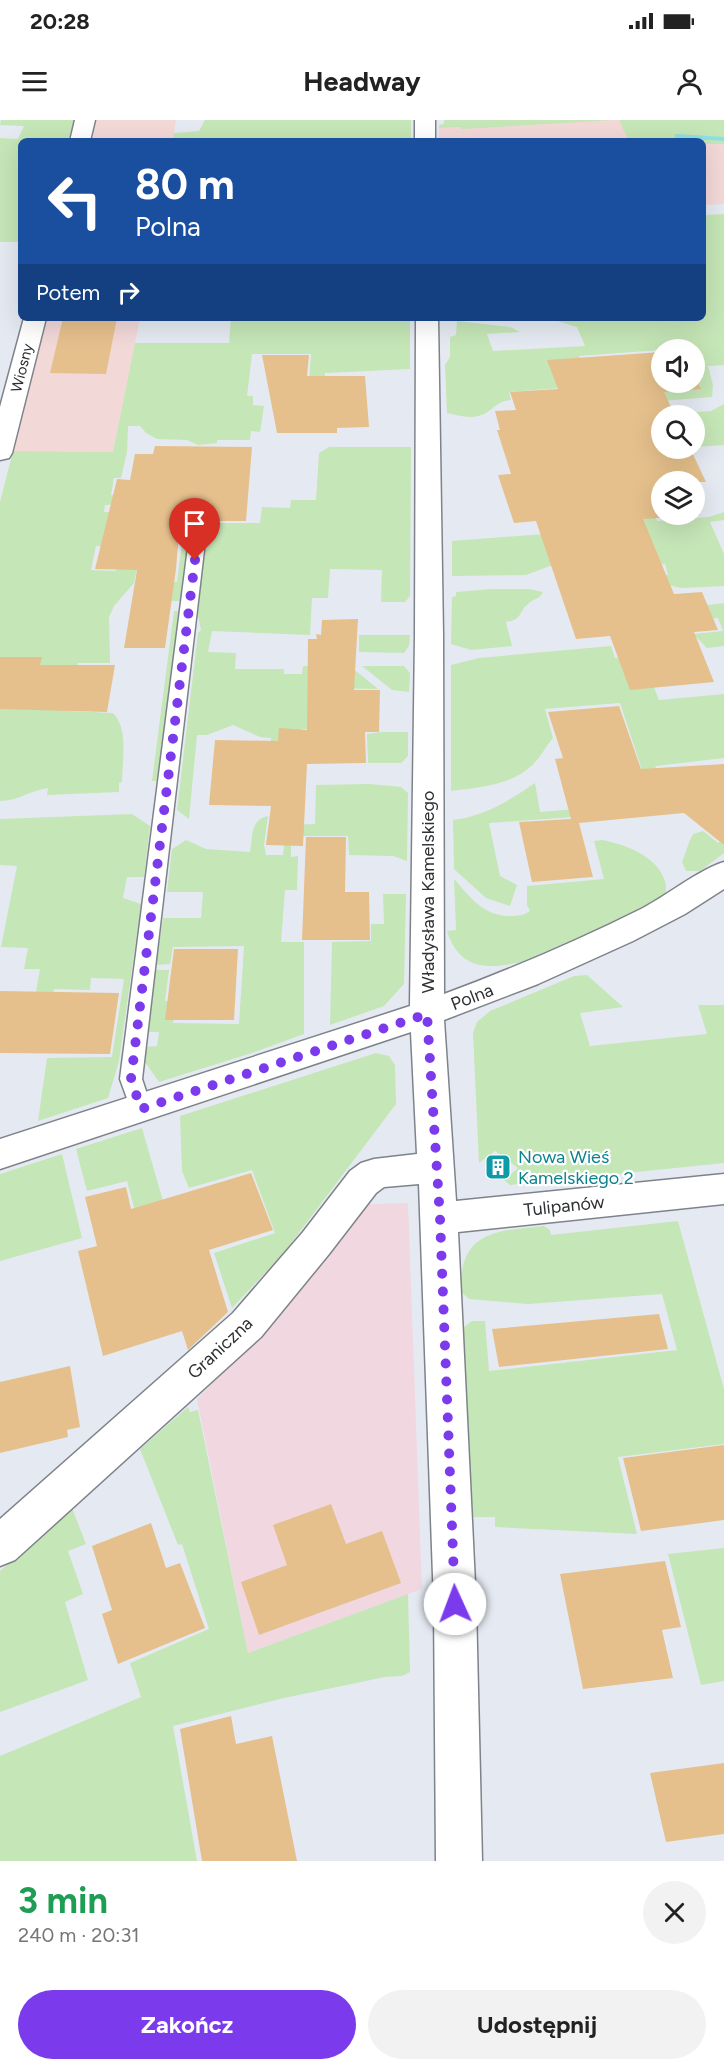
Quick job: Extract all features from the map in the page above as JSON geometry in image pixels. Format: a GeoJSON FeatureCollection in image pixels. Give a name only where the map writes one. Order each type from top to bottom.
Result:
{"type":"FeatureCollection","features":[{"type":"Feature","properties":{"kind":"street"},"geometry":{"type":"LineString","coordinates":[[81,138],[85,120]]}},
{"type":"Feature","properties":{"kind":"street"},"geometry":{"type":"LineString","coordinates":[[425,120],[425,138]]}},
{"type":"Feature","properties":{"kind":"street","name":"Wiosny"},"geometry":{"type":"LineString","coordinates":[[0,453],[34,321]]}},
{"type":"Feature","properties":{"kind":"street","name":"Władysława Kamelskiego"},"geometry":{"type":"LineString","coordinates":[[427,321],[429,635],[427,1014],[440,1218],[455,1604],[459,1861]]}},
{"type":"Feature","properties":{"kind":"street","name":"Polna"},"geometry":{"type":"LineString","coordinates":[[0,1155],[427,1014],[526,976],[659,915],[686,900],[724,873]]}},
{"type":"Feature","properties":{"kind":"street","name":"Graniczna"},"geometry":{"type":"LineString","coordinates":[[0,1546],[247,1325],[316,1243],[363,1182],[374,1174],[382,1172],[436,1168]]}},
{"type":"Feature","properties":{"kind":"street","name":"Tulipanów"},"geometry":{"type":"LineString","coordinates":[[440,1218],[724,1189]]}},
{"type":"Feature","properties":{"kind":"lane"},"geometry":{"type":"LineString","coordinates":[[141,1109],[131,1079],[200,516]]}},
{"type":"Feature","properties":{"kind":"shaded area"},"geometry":{"type":"Polygon","coordinates":[[[96,120],[176,120],[173,138],[93,138],[96,120]]]}},
{"type":"Feature","properties":{"kind":"shaded area"},"geometry":{"type":"Polygon","coordinates":[[[577,120],[724,120],[724,204],[706,205],[706,138],[439,138],[439,128],[577,120]]]}},
{"type":"Feature","properties":{"kind":"shaded area"},"geometry":{"type":"Polygon","coordinates":[[[46,321],[139,321],[113,452],[14,451],[46,321]]]}},
{"type":"Feature","properties":{"kind":"shaded area"},"geometry":{"type":"Polygon","coordinates":[[[408,1203],[422,1589],[248,1653],[197,1399],[282,1311],[369,1204],[408,1203]]]}},
{"type":"Feature","properties":{"kind":"green space"},"geometry":{"type":"Polygon","coordinates":[[[1,120],[74,120],[69,138],[18,138],[24,126],[0,125],[1,120]]]}},
{"type":"Feature","properties":{"kind":"green space"},"geometry":{"type":"Polygon","coordinates":[[[205,120],[411,120],[411,138],[173,138],[174,133],[199,131],[205,120]]]}},
{"type":"Feature","properties":{"kind":"green space"},"geometry":{"type":"Polygon","coordinates":[[[444,120],[613,120],[462,129],[461,127],[439,128],[439,125],[444,124],[444,120]]]}},
{"type":"Feature","properties":{"kind":"green space"},"geometry":{"type":"Polygon","coordinates":[[[619,120],[724,120],[724,144],[706,144],[706,138],[628,138],[619,120]]]}},
{"type":"Feature","properties":{"kind":"green space"},"geometry":{"type":"Polygon","coordinates":[[[0,138],[18,139],[18,242],[0,242],[0,138]]]}},
{"type":"Feature","properties":{"kind":"green space"},"geometry":{"type":"Polygon","coordinates":[[[724,214],[724,365],[708,366],[713,385],[712,397],[612,405],[651,387],[651,393],[705,393],[705,339],[651,339],[651,351],[579,356],[583,368],[573,387],[509,392],[511,400],[500,403],[486,413],[477,416],[466,417],[447,413],[445,365],[450,357],[450,337],[456,335],[457,321],[510,327],[520,332],[487,334],[493,351],[585,346],[577,327],[558,321],[706,321],[706,215],[724,214]]]}},
{"type":"Feature","properties":{"kind":"green space"},"geometry":{"type":"Polygon","coordinates":[[[231,321],[410,321],[410,369],[325,373],[323,410],[307,410],[311,354],[252,354],[247,396],[253,396],[253,405],[264,406],[260,432],[251,431],[250,440],[217,440],[217,443],[198,445],[187,440],[157,439],[146,433],[140,426],[128,426],[127,452],[121,478],[114,478],[111,495],[121,495],[120,504],[105,505],[104,512],[191,513],[180,601],[140,600],[142,582],[177,582],[182,543],[142,543],[134,583],[114,606],[109,617],[110,663],[78,663],[67,711],[113,713],[118,720],[124,746],[122,782],[119,783],[119,792],[47,795],[48,788],[0,801],[0,502],[13,451],[113,452],[135,343],[229,343],[231,321]],[[96,546],[91,570],[116,571],[121,547],[96,546]]]}},
{"type":"Feature","properties":{"kind":"green space"},"geometry":{"type":"Polygon","coordinates":[[[724,404],[724,445],[705,446],[705,411],[724,404]]]}},
{"type":"Feature","properties":{"kind":"green space"},"geometry":{"type":"Polygon","coordinates":[[[329,447],[411,447],[410,596],[405,602],[381,602],[382,570],[330,569],[328,598],[312,598],[310,635],[212,631],[208,652],[236,653],[235,669],[284,669],[284,674],[302,674],[303,666],[350,666],[378,689],[326,688],[325,730],[301,729],[299,766],[269,787],[271,738],[260,737],[233,725],[207,735],[197,735],[189,819],[177,810],[198,633],[201,630],[197,611],[215,455],[220,456],[213,523],[260,523],[262,507],[290,508],[291,500],[316,500],[319,453],[329,447]]]}},
{"type":"Feature","properties":{"kind":"green space"},"geometry":{"type":"Polygon","coordinates":[[[651,511],[651,525],[705,525],[705,517],[724,512],[724,520],[710,522],[724,554],[724,586],[681,588],[636,577],[668,575],[665,564],[627,567],[561,565],[550,566],[526,575],[452,576],[452,541],[634,527],[630,513],[651,511]]]}},
{"type":"Feature","properties":{"kind":"green space"},"geometry":{"type":"Polygon","coordinates":[[[529,589],[543,592],[525,607],[518,618],[506,622],[512,646],[471,650],[451,644],[452,597],[456,596],[456,592],[529,589]]]}},
{"type":"Feature","properties":{"kind":"green space"},"geometry":{"type":"Polygon","coordinates":[[[724,603],[724,646],[707,648],[693,634],[723,631],[718,618],[683,621],[680,609],[724,603]]]}},
{"type":"Feature","properties":{"kind":"green space"},"geometry":{"type":"Polygon","coordinates":[[[174,611],[179,611],[158,781],[152,781],[174,611]]]}},
{"type":"Feature","properties":{"kind":"green space"},"geometry":{"type":"Polygon","coordinates":[[[359,635],[410,635],[409,646],[404,653],[359,652],[359,635]]]}},
{"type":"Feature","properties":{"kind":"green space"},"geometry":{"type":"Polygon","coordinates":[[[611,646],[615,658],[641,655],[659,700],[724,694],[724,758],[656,766],[648,788],[620,703],[545,709],[553,738],[528,769],[497,784],[451,791],[451,665],[479,658],[611,646]]]}},
{"type":"Feature","properties":{"kind":"green space"},"geometry":{"type":"Polygon","coordinates":[[[362,666],[404,666],[410,673],[409,692],[392,690],[362,666]]]}},
{"type":"Feature","properties":{"kind":"green space"},"geometry":{"type":"Polygon","coordinates":[[[408,732],[408,756],[401,763],[368,763],[367,734],[408,732]]]}},
{"type":"Feature","properties":{"kind":"green space"},"geometry":{"type":"Polygon","coordinates":[[[535,783],[540,812],[626,805],[587,816],[489,823],[500,876],[517,885],[510,906],[486,898],[454,869],[453,820],[496,807],[535,783]]]}},
{"type":"Feature","properties":{"kind":"green space"},"geometry":{"type":"Polygon","coordinates":[[[370,784],[401,787],[408,793],[407,861],[393,856],[349,855],[348,836],[291,836],[291,857],[298,856],[297,890],[285,890],[281,942],[304,942],[304,1034],[159,1082],[145,1062],[146,1047],[157,1046],[159,1032],[148,1032],[155,970],[169,970],[165,1001],[177,1001],[173,1023],[239,1024],[244,946],[173,947],[170,964],[156,965],[163,918],[201,918],[203,892],[167,892],[172,849],[186,840],[206,849],[250,852],[255,825],[268,816],[264,845],[266,855],[283,855],[286,825],[315,824],[316,785],[370,784]]]}},
{"type":"Feature","properties":{"kind":"green space"},"geometry":{"type":"Polygon","coordinates":[[[132,814],[150,826],[144,877],[127,877],[123,898],[141,904],[119,1061],[108,1098],[38,1121],[47,1058],[112,1057],[124,979],[91,978],[90,990],[54,989],[48,1019],[31,1020],[40,969],[24,969],[28,948],[1,947],[17,866],[0,865],[0,819],[132,814]]]}},
{"type":"Feature","properties":{"kind":"green space"},"geometry":{"type":"Polygon","coordinates":[[[703,831],[718,843],[724,839],[724,853],[700,871],[686,871],[682,862],[690,841],[693,834],[703,831]]]}},
{"type":"Feature","properties":{"kind":"green space"},"geometry":{"type":"Polygon","coordinates":[[[602,840],[630,848],[648,858],[661,872],[665,881],[666,900],[521,962],[508,965],[475,964],[466,960],[452,944],[447,931],[456,930],[454,879],[477,904],[490,912],[507,916],[522,915],[530,911],[527,905],[527,886],[604,879],[594,841],[602,840]]]}},
{"type":"Feature","properties":{"kind":"green space"},"geometry":{"type":"Polygon","coordinates":[[[383,894],[406,894],[404,984],[384,1006],[330,1025],[332,942],[371,941],[371,924],[384,924],[383,894]]]}},
{"type":"Feature","properties":{"kind":"green space"},"geometry":{"type":"Polygon","coordinates":[[[587,975],[623,1007],[580,1013],[590,1046],[707,1034],[698,1005],[724,1005],[724,1163],[510,1185],[504,1180],[518,1168],[495,1151],[479,1163],[473,1033],[477,1022],[490,1011],[574,976],[587,975]]]}},
{"type":"Feature","properties":{"kind":"green space"},"geometry":{"type":"Polygon","coordinates":[[[376,1053],[389,1056],[395,1065],[396,1104],[283,1254],[232,1308],[214,1253],[275,1233],[252,1170],[189,1188],[182,1171],[180,1116],[376,1053]]]}},
{"type":"Feature","properties":{"kind":"green space"},"geometry":{"type":"Polygon","coordinates":[[[142,1128],[184,1274],[154,1283],[127,1181],[87,1191],[76,1149],[142,1128]]]}},
{"type":"Feature","properties":{"kind":"green space"},"geometry":{"type":"Polygon","coordinates":[[[62,1154],[82,1238],[0,1261],[0,1174],[62,1154]]]}},
{"type":"Feature","properties":{"kind":"green space"},"geometry":{"type":"Polygon","coordinates":[[[678,1221],[724,1389],[724,1444],[618,1457],[637,1534],[495,1527],[495,1517],[472,1517],[463,1328],[472,1321],[485,1321],[489,1371],[677,1350],[662,1294],[528,1304],[469,1299],[461,1292],[462,1272],[466,1257],[473,1246],[483,1238],[496,1233],[526,1228],[544,1226],[550,1230],[551,1235],[678,1221]]]}},
{"type":"Feature","properties":{"kind":"green space"},"geometry":{"type":"Polygon","coordinates":[[[188,1407],[190,1412],[198,1410],[248,1653],[408,1594],[410,1672],[402,1676],[385,1677],[284,1698],[173,1726],[197,1861],[0,1861],[0,1756],[141,1697],[130,1663],[209,1629],[182,1544],[178,1545],[140,1449],[188,1407]]]}},
{"type":"Feature","properties":{"kind":"green space"},"geometry":{"type":"Polygon","coordinates":[[[72,1508],[86,1544],[68,1551],[83,1594],[65,1602],[88,1680],[0,1712],[0,1571],[72,1508]]]}},
{"type":"Feature","properties":{"kind":"green space"},"geometry":{"type":"Polygon","coordinates":[[[724,1548],[724,1681],[701,1685],[668,1554],[724,1548]]]}},
{"type":"Feature","properties":{"kind":"building"},"geometry":{"type":"Polygon","coordinates":[[[62,321],[116,321],[106,374],[50,373],[62,321]]]}},
{"type":"Feature","properties":{"kind":"building"},"geometry":{"type":"Polygon","coordinates":[[[651,353],[651,393],[664,393],[670,405],[651,405],[651,459],[695,459],[701,471],[651,471],[651,518],[643,519],[674,594],[702,592],[718,630],[694,632],[714,682],[630,690],[610,636],[576,639],[536,521],[514,523],[498,475],[511,474],[497,430],[500,430],[495,411],[516,410],[510,392],[558,389],[547,360],[651,353]]]}},
{"type":"Feature","properties":{"kind":"building"},"geometry":{"type":"Polygon","coordinates":[[[262,355],[309,355],[307,376],[365,376],[369,427],[337,428],[337,433],[277,433],[262,355]]]}},
{"type":"Feature","properties":{"kind":"building"},"geometry":{"type":"Polygon","coordinates":[[[155,446],[252,447],[246,521],[210,521],[209,514],[201,509],[191,514],[189,521],[180,521],[165,648],[124,648],[137,570],[95,569],[117,479],[130,480],[135,454],[153,454],[155,446]]]}},
{"type":"Feature","properties":{"kind":"building"},"geometry":{"type":"Polygon","coordinates":[[[358,619],[354,690],[380,690],[379,732],[365,732],[366,763],[307,764],[303,846],[266,845],[271,806],[209,805],[215,740],[278,741],[279,728],[307,730],[308,639],[317,639],[316,634],[321,635],[322,620],[358,619]]]}},
{"type":"Feature","properties":{"kind":"building"},"geometry":{"type":"Polygon","coordinates":[[[0,657],[42,657],[40,665],[115,665],[107,712],[0,709],[0,657]]]}},
{"type":"Feature","properties":{"kind":"building"},"geometry":{"type":"Polygon","coordinates":[[[619,706],[641,769],[724,764],[724,845],[684,813],[579,823],[593,877],[532,882],[519,822],[571,819],[555,759],[563,758],[548,712],[619,706]]]}},
{"type":"Feature","properties":{"kind":"building"},"geometry":{"type":"Polygon","coordinates":[[[306,837],[346,837],[345,892],[369,892],[370,940],[302,940],[306,837]]]}},
{"type":"Feature","properties":{"kind":"building"},"geometry":{"type":"Polygon","coordinates":[[[174,949],[238,949],[234,1020],[165,1020],[174,949]]]}},
{"type":"Feature","properties":{"kind":"building"},"geometry":{"type":"Polygon","coordinates":[[[0,991],[119,993],[110,1054],[0,1053],[0,991]]]}},
{"type":"Feature","properties":{"kind":"building"},"geometry":{"type":"Polygon","coordinates":[[[251,1173],[273,1230],[209,1250],[228,1312],[188,1350],[182,1331],[103,1356],[78,1251],[97,1246],[85,1197],[126,1187],[131,1209],[251,1173]]]}},
{"type":"Feature","properties":{"kind":"building"},"geometry":{"type":"Polygon","coordinates":[[[659,1314],[668,1349],[499,1367],[492,1329],[659,1314]]]}},
{"type":"Feature","properties":{"kind":"building"},"geometry":{"type":"Polygon","coordinates":[[[70,1366],[80,1427],[67,1430],[68,1437],[0,1453],[0,1382],[70,1366]]]}},
{"type":"Feature","properties":{"kind":"building"},"geometry":{"type":"Polygon","coordinates":[[[724,1445],[724,1520],[641,1531],[623,1458],[724,1445]]]}},
{"type":"Feature","properties":{"kind":"building"},"geometry":{"type":"Polygon","coordinates":[[[331,1504],[346,1544],[382,1531],[401,1583],[259,1635],[241,1582],[287,1565],[273,1525],[331,1504]]]}},
{"type":"Feature","properties":{"kind":"building"},"geometry":{"type":"Polygon","coordinates":[[[151,1523],[166,1568],[180,1563],[205,1628],[118,1664],[102,1614],[112,1610],[92,1546],[151,1523]]]}},
{"type":"Feature","properties":{"kind":"building"},"geometry":{"type":"Polygon","coordinates":[[[665,1561],[681,1627],[662,1630],[673,1678],[583,1689],[560,1574],[665,1561]]]}},
{"type":"Feature","properties":{"kind":"building"},"geometry":{"type":"Polygon","coordinates":[[[231,1716],[236,1744],[272,1736],[297,1861],[202,1861],[180,1729],[231,1716]]]}},
{"type":"Feature","properties":{"kind":"building"},"geometry":{"type":"Polygon","coordinates":[[[724,1763],[724,1834],[666,1842],[650,1773],[724,1763]]]}},
{"type":"Feature","properties":{"kind":"waterway"},"geometry":{"type":"LineString","coordinates":[[678,136],[724,139]]}},
{"type":"Feature","properties":{"kind":"place","name":"Nowa Wieś Kamelskiego 2"},"geometry":{"type":"Point","coordinates":[498,1167]}},
{"type":"Feature","properties":{"kind":"route"},"geometry":{"type":"LineString","coordinates":[[195,560],[131,1079],[141,1109],[427,1014],[440,1218],[455,1604]]}}]}
